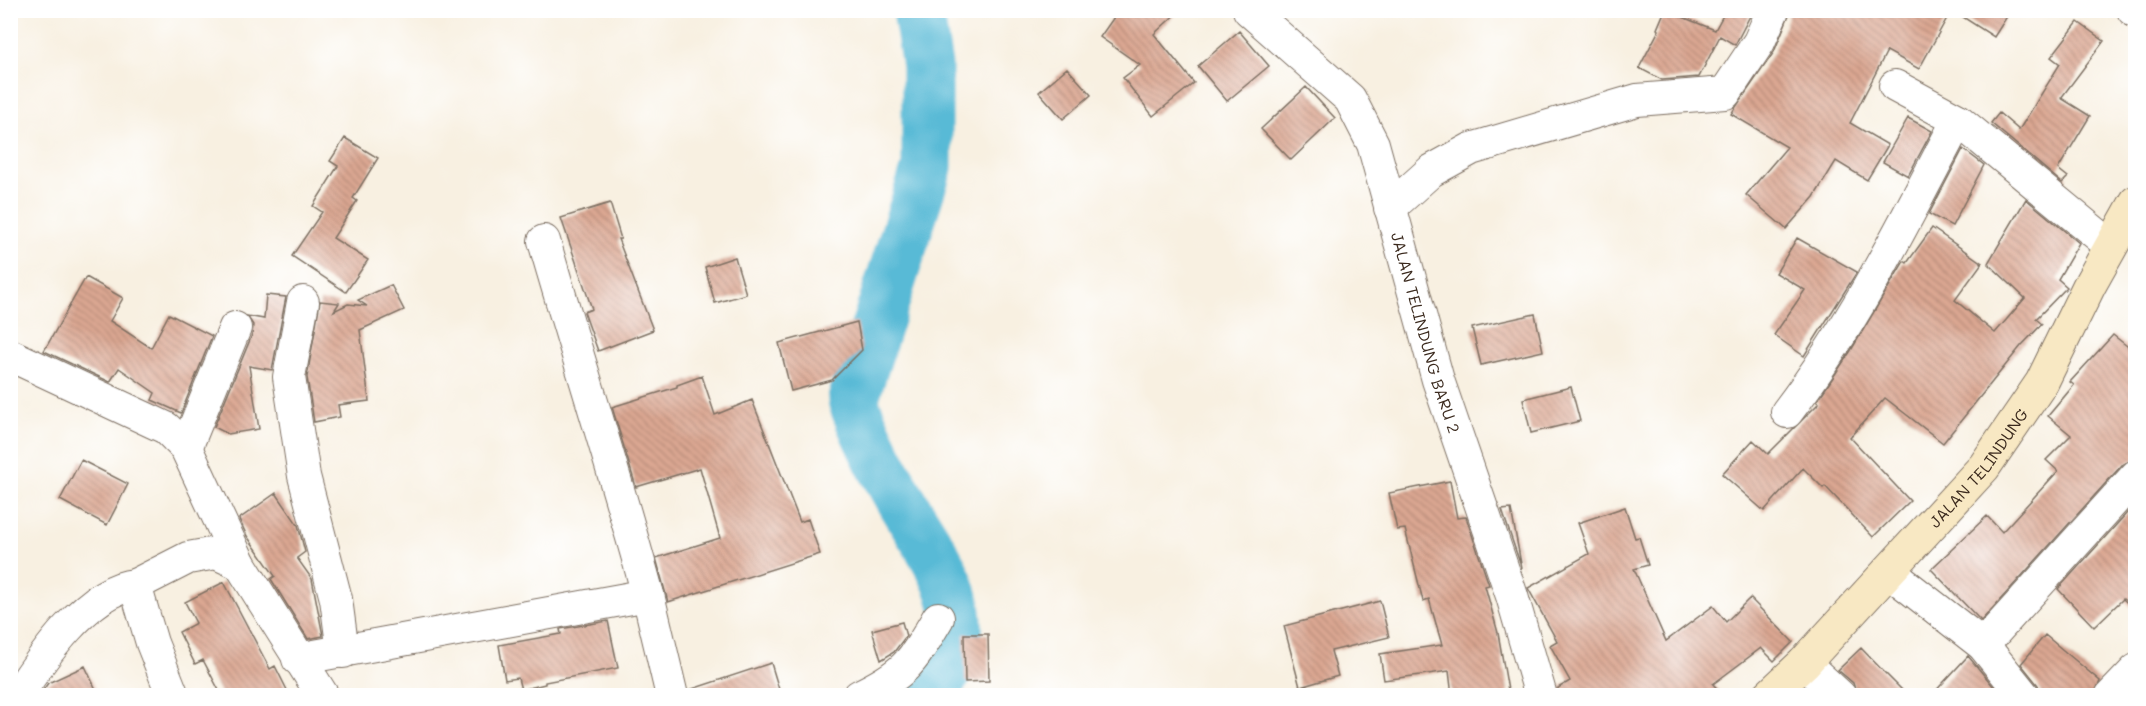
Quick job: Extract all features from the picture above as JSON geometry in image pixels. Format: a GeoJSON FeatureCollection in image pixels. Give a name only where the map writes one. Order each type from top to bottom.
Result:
{"type":"FeatureCollection","features":[{"type":"Feature","properties":{"kind":"main road","name":"JALAN TELINDUNG"},"geometry":{"type":"LineString","coordinates":[[1769,696],[1804,663],[1984,466],[2035,391],[2136,202]]}},
{"type":"Feature","properties":{"kind":"street","name":"JALAN TELINDUNG BARU 2"},"geometry":{"type":"LineString","coordinates":[[1249,10],[1350,99],[1373,144],[1438,380],[1512,596],[1541,696]]}},
{"type":"Feature","properties":{"kind":"street"},"geometry":{"type":"LineString","coordinates":[[1390,208],[1431,171],[1471,149],[1637,100],[1725,93],[1759,42],[1773,10]]}},
{"type":"Feature","properties":{"kind":"street"},"geometry":{"type":"LineString","coordinates":[[1895,86],[1958,120],[2111,246]]}},
{"type":"Feature","properties":{"kind":"street"},"geometry":{"type":"LineString","coordinates":[[1787,412],[1812,379],[1868,286],[1958,120]]}},
{"type":"Feature","properties":{"kind":"street"},"geometry":{"type":"LineString","coordinates":[[544,241],[575,350],[614,470],[648,595],[672,696]]}},
{"type":"Feature","properties":{"kind":"street"},"geometry":{"type":"LineString","coordinates":[[303,302],[289,377],[304,476],[336,598],[343,651]]}},
{"type":"Feature","properties":{"kind":"street"},"geometry":{"type":"LineString","coordinates":[[186,448],[234,328]]}},
{"type":"Feature","properties":{"kind":"street"},"geometry":{"type":"LineString","coordinates":[[10,356],[166,428],[186,448],[240,564],[323,696]]}},
{"type":"Feature","properties":{"kind":"street"},"geometry":{"type":"LineString","coordinates":[[1983,645],[2136,476]]}},
{"type":"Feature","properties":{"kind":"street"},"geometry":{"type":"LineString","coordinates":[[17,696],[42,657],[82,612],[123,586],[135,585],[188,558],[216,553],[240,564]]}},
{"type":"Feature","properties":{"kind":"street"},"geometry":{"type":"LineString","coordinates":[[1888,571],[1983,645],[2024,696]]}},
{"type":"Feature","properties":{"kind":"street"},"geometry":{"type":"LineString","coordinates":[[135,585],[152,644],[173,696]]}},
{"type":"Feature","properties":{"kind":"street"},"geometry":{"type":"LineString","coordinates":[[298,659],[648,595]]}},
{"type":"Feature","properties":{"kind":"street"},"geometry":{"type":"LineString","coordinates":[[859,696],[891,681],[912,661],[938,618]]}},
{"type":"Feature","properties":{"kind":"street"},"geometry":{"type":"LineString","coordinates":[[1804,663],[1840,696]]}},
{"type":"Feature","properties":{"kind":"street"},"geometry":{"type":"LineString","coordinates":[[2111,696],[2136,670]]}},
{"type":"Feature","properties":{"kind":"building"},"geometry":{"type":"Polygon","coordinates":[[[1119,10],[1180,10],[1154,34],[1194,83],[1153,116],[1123,78],[1140,65],[1100,37],[1119,10]]]}},
{"type":"Feature","properties":{"kind":"building"},"geometry":{"type":"Polygon","coordinates":[[[1665,10],[1715,30],[1726,10],[1753,10],[1735,45],[1720,36],[1699,77],[1662,80],[1639,68],[1659,30],[1657,29],[1665,10]]]}},
{"type":"Feature","properties":{"kind":"building"},"geometry":{"type":"Polygon","coordinates":[[[1791,10],[1934,10],[1947,18],[1919,69],[1887,51],[1850,123],[1888,145],[1867,180],[1836,161],[1814,197],[1786,229],[1746,195],[1787,147],[1731,114],[1774,52],[1791,10]]]}},
{"type":"Feature","properties":{"kind":"building"},"geometry":{"type":"Polygon","coordinates":[[[1952,10],[2011,10],[1994,37],[1952,10]]]}},
{"type":"Feature","properties":{"kind":"building"},"geometry":{"type":"Polygon","coordinates":[[[2078,22],[2104,41],[2061,98],[2090,116],[2058,169],[2068,177],[2062,183],[1991,123],[1999,113],[2019,130],[2060,64],[2051,57],[2078,22]]]}},
{"type":"Feature","properties":{"kind":"building"},"geometry":{"type":"Polygon","coordinates":[[[1239,31],[1269,66],[1227,101],[1198,66],[1239,31]]]}},
{"type":"Feature","properties":{"kind":"building"},"geometry":{"type":"Polygon","coordinates":[[[1067,68],[1091,95],[1063,119],[1039,92],[1067,68]]]}},
{"type":"Feature","properties":{"kind":"building"},"geometry":{"type":"Polygon","coordinates":[[[1306,87],[1335,118],[1291,160],[1261,129],[1306,87]]]}},
{"type":"Feature","properties":{"kind":"building"},"geometry":{"type":"Polygon","coordinates":[[[1908,118],[1932,131],[1908,176],[1883,162],[1908,118]]]}},
{"type":"Feature","properties":{"kind":"building"},"geometry":{"type":"Polygon","coordinates":[[[345,138],[378,158],[353,198],[357,201],[333,238],[368,260],[346,292],[292,256],[322,212],[313,206],[338,166],[330,161],[345,138]]]}},
{"type":"Feature","properties":{"kind":"building"},"geometry":{"type":"Polygon","coordinates":[[[1963,149],[1984,165],[1952,226],[1929,214],[1963,149]]]}},
{"type":"Feature","properties":{"kind":"building"},"geometry":{"type":"Polygon","coordinates":[[[2026,199],[2079,243],[2058,279],[2067,287],[2036,319],[2042,324],[2021,346],[1943,443],[1885,398],[1850,437],[1910,501],[1873,537],[1825,486],[1823,488],[1803,468],[1764,511],[1722,474],[1753,440],[1768,454],[1819,403],[1817,401],[1850,352],[1904,261],[1907,263],[1932,228],[1982,263],[1955,300],[1995,333],[2025,298],[1988,263],[2026,199]]]}},
{"type":"Feature","properties":{"kind":"building"},"geometry":{"type":"Polygon","coordinates":[[[610,203],[621,239],[618,239],[653,330],[598,351],[584,312],[592,309],[561,218],[610,203]]]}},
{"type":"Feature","properties":{"kind":"building"},"geometry":{"type":"Polygon","coordinates":[[[1797,238],[1857,272],[1804,356],[1774,335],[1805,290],[1776,273],[1797,238]]]}},
{"type":"Feature","properties":{"kind":"building"},"geometry":{"type":"Polygon","coordinates":[[[735,257],[746,294],[715,303],[705,267],[735,257]]]}},
{"type":"Feature","properties":{"kind":"building"},"geometry":{"type":"Polygon","coordinates":[[[86,277],[123,298],[110,321],[151,348],[169,314],[212,336],[181,413],[152,400],[155,393],[119,368],[110,382],[44,351],[86,277]]]}},
{"type":"Feature","properties":{"kind":"building"},"geometry":{"type":"Polygon","coordinates":[[[391,285],[404,310],[360,330],[369,401],[338,405],[340,417],[314,422],[307,377],[320,301],[339,303],[334,311],[348,304],[367,306],[358,300],[391,285]]]}},
{"type":"Feature","properties":{"kind":"building"},"geometry":{"type":"Polygon","coordinates":[[[266,295],[286,297],[272,370],[249,366],[259,429],[228,434],[214,427],[252,335],[253,325],[247,316],[264,319],[266,295]]]}},
{"type":"Feature","properties":{"kind":"building"},"geometry":{"type":"Polygon","coordinates":[[[1535,314],[1543,351],[1481,365],[1472,328],[1535,314]]]}},
{"type":"Feature","properties":{"kind":"building"},"geometry":{"type":"Polygon","coordinates":[[[857,322],[862,350],[832,380],[791,391],[779,343],[857,322]]]}},
{"type":"Feature","properties":{"kind":"building"},"geometry":{"type":"Polygon","coordinates":[[[2113,335],[2136,353],[2136,459],[2123,464],[1981,621],[1931,569],[1987,516],[2002,532],[2058,471],[2046,460],[2071,435],[2048,416],[2074,385],[2070,382],[2113,335]]]}},
{"type":"Feature","properties":{"kind":"building"},"geometry":{"type":"Polygon","coordinates":[[[702,376],[715,415],[752,400],[800,522],[808,519],[820,554],[668,602],[656,558],[720,538],[700,468],[636,487],[612,407],[677,387],[677,385],[702,376]]]}},
{"type":"Feature","properties":{"kind":"building"},"geometry":{"type":"Polygon","coordinates":[[[1571,387],[1580,421],[1531,433],[1523,399],[1571,387]]]}},
{"type":"Feature","properties":{"kind":"building"},"geometry":{"type":"Polygon","coordinates":[[[81,460],[128,484],[107,525],[60,500],[81,460]]]}},
{"type":"Feature","properties":{"kind":"building"},"geometry":{"type":"Polygon","coordinates":[[[1450,481],[1457,518],[1466,517],[1489,585],[1485,586],[1498,633],[1509,696],[1452,696],[1449,671],[1384,680],[1380,654],[1442,645],[1429,599],[1423,601],[1405,529],[1397,530],[1389,493],[1450,481]]]}},
{"type":"Feature","properties":{"kind":"building"},"geometry":{"type":"Polygon","coordinates":[[[276,493],[298,525],[305,552],[297,558],[312,579],[323,636],[308,639],[271,579],[275,576],[247,536],[239,519],[276,493]]]}},
{"type":"Feature","properties":{"kind":"building"},"geometry":{"type":"Polygon","coordinates":[[[2136,503],[2136,611],[2123,599],[2094,627],[2058,589],[2136,503]]]}},
{"type":"Feature","properties":{"kind":"building"},"geometry":{"type":"Polygon","coordinates":[[[1625,507],[1635,538],[1639,537],[1648,565],[1634,569],[1666,641],[1713,606],[1726,622],[1750,598],[1793,642],[1774,661],[1761,648],[1713,684],[1724,696],[1558,696],[1558,688],[1570,681],[1550,645],[1557,641],[1528,588],[1589,554],[1578,523],[1625,507]]]}},
{"type":"Feature","properties":{"kind":"building"},"geometry":{"type":"Polygon","coordinates":[[[1511,509],[1522,569],[1502,510],[1511,509]]]}},
{"type":"Feature","properties":{"kind":"building"},"geometry":{"type":"Polygon","coordinates":[[[224,582],[270,669],[275,666],[290,696],[222,696],[203,660],[195,664],[179,632],[196,623],[185,602],[224,582]]]}},
{"type":"Feature","properties":{"kind":"building"},"geometry":{"type":"Polygon","coordinates":[[[1380,601],[1389,637],[1331,651],[1338,676],[1300,687],[1284,626],[1380,601]]]}},
{"type":"Feature","properties":{"kind":"building"},"geometry":{"type":"Polygon","coordinates":[[[608,621],[618,668],[545,682],[545,684],[521,690],[518,678],[505,680],[499,645],[561,634],[560,629],[608,621]]]}},
{"type":"Feature","properties":{"kind":"building"},"geometry":{"type":"Polygon","coordinates":[[[902,622],[906,636],[894,652],[881,660],[872,630],[902,622]]]}},
{"type":"Feature","properties":{"kind":"building"},"geometry":{"type":"Polygon","coordinates":[[[964,634],[988,634],[989,681],[965,682],[964,634]]]}},
{"type":"Feature","properties":{"kind":"building"},"geometry":{"type":"Polygon","coordinates":[[[2045,635],[2100,681],[2094,696],[2042,696],[2038,685],[2021,664],[2045,635]]]}},
{"type":"Feature","properties":{"kind":"building"},"geometry":{"type":"Polygon","coordinates":[[[1861,648],[1908,696],[1857,696],[1853,683],[1838,670],[1861,648]]]}},
{"type":"Feature","properties":{"kind":"building"},"geometry":{"type":"Polygon","coordinates":[[[1968,656],[1999,693],[1997,696],[1931,696],[1968,656]]]}},
{"type":"Feature","properties":{"kind":"building"},"geometry":{"type":"Polygon","coordinates":[[[771,663],[781,696],[689,696],[689,690],[771,663]]]}},
{"type":"Feature","properties":{"kind":"building"},"geometry":{"type":"Polygon","coordinates":[[[85,666],[99,696],[39,696],[48,683],[85,666]]]}},
{"type":"Feature","properties":{"kind":"waterway"},"geometry":{"type":"LineString","coordinates":[[918,10],[927,66],[927,167],[853,400],[875,453],[936,559],[953,596],[957,616],[957,637],[953,660],[945,674],[924,696]]}}]}
